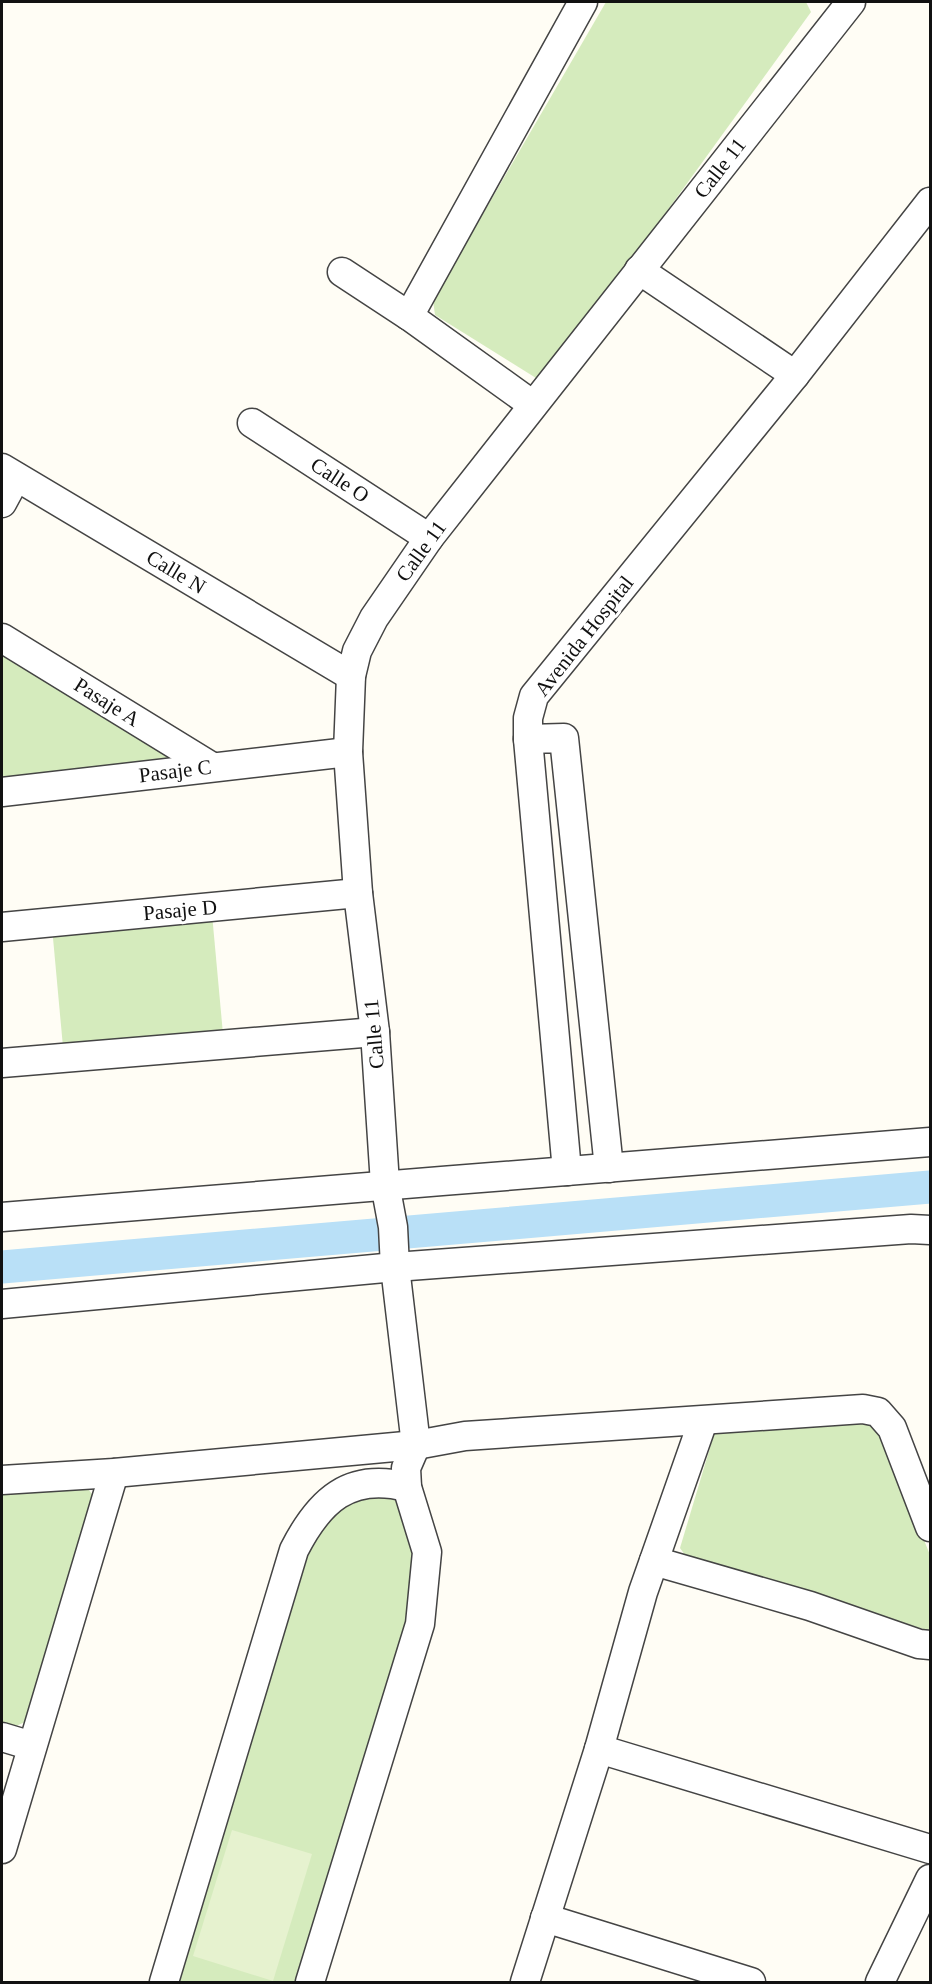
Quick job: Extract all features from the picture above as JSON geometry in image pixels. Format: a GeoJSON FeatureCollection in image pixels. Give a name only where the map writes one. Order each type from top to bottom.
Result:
{"type":"FeatureCollection","features":[{"type":"Feature","properties":{"kind":"street"},"geometry":{"type":"LineString","coordinates":[[409,316],[583,2]]}},
{"type":"Feature","properties":{"kind":"street","name":"Calle 11"},"geometry":{"type":"LineString","coordinates":[[416,1445],[386,1184],[375,1032],[358,893],[348,752],[351,676],[357,651],[374,618],[429,538],[851,2]]}},
{"type":"Feature","properties":{"kind":"street","name":"Avenida Hospital"},"geometry":{"type":"LineString","coordinates":[[567,1172],[528,739],[528,718],[534,696],[795,375],[930,202]]}},
{"type":"Feature","properties":{"kind":"street"},"geometry":{"type":"LineString","coordinates":[[639,270],[795,375]]}},
{"type":"Feature","properties":{"kind":"street"},"geometry":{"type":"LineString","coordinates":[[342,272],[409,316],[533,405]]}},
{"type":"Feature","properties":{"kind":"street","name":"Calle O"},"geometry":{"type":"LineString","coordinates":[[252,423],[429,538]]}},
{"type":"Feature","properties":{"kind":"street"},"geometry":{"type":"LineString","coordinates":[[2,503],[9,473]]}},
{"type":"Feature","properties":{"kind":"street","name":"Calle N"},"geometry":{"type":"LineString","coordinates":[[9,473],[351,676]]}},
{"type":"Feature","properties":{"kind":"street","name":"Pasaje A"},"geometry":{"type":"LineString","coordinates":[[2,638],[212,767]]}},
{"type":"Feature","properties":{"kind":"street"},"geometry":{"type":"LineString","coordinates":[[528,739],[564,738],[609,1168]]}},
{"type":"Feature","properties":{"kind":"street","name":"Pasaje C"},"geometry":{"type":"LineString","coordinates":[[2,792],[348,752]]}},
{"type":"Feature","properties":{"kind":"street","name":"Pasaje D"},"geometry":{"type":"LineString","coordinates":[[2,927],[358,893]]}},
{"type":"Feature","properties":{"kind":"street"},"geometry":{"type":"LineString","coordinates":[[2,1063],[375,1032]]}},
{"type":"Feature","properties":{"kind":"street"},"geometry":{"type":"LineString","coordinates":[[2,1217],[386,1184],[567,1172],[930,1142]]}},
{"type":"Feature","properties":{"kind":"street"},"geometry":{"type":"LineString","coordinates":[[2,1304],[394,1245],[911,1228],[930,1230]]}},
{"type":"Feature","properties":{"kind":"street"},"geometry":{"type":"LineString","coordinates":[[2,1480],[114,1473],[324,1454],[416,1445],[465,1436],[862,1409],[878,1413],[892,1428],[930,1527]]}},
{"type":"Feature","properties":{"kind":"street"},"geometry":{"type":"LineString","coordinates":[[525,1983],[599,1749],[644,1592],[703,1421]]}},
{"type":"Feature","properties":{"kind":"street"},"geometry":{"type":"LineString","coordinates":[[310,1983],[420,1624],[427,1552],[407,1487],[406,1468],[416,1445]]}},
{"type":"Feature","properties":{"kind":"street"},"geometry":{"type":"LineString","coordinates":[[324,1454],[329,1469],[330,1499]]}},
{"type":"Feature","properties":{"kind":"street"},"geometry":{"type":"LineString","coordinates":[[2,1849],[114,1473]]}},
{"type":"Feature","properties":{"kind":"street"},"geometry":{"type":"LineString","coordinates":[[164,1983],[294,1550],[304,1529],[330,1499],[345,1490],[361,1484],[390,1482],[407,1487]]}},
{"type":"Feature","properties":{"kind":"street"},"geometry":{"type":"LineString","coordinates":[[654,1561],[810,1606],[919,1644],[930,1645]]}},
{"type":"Feature","properties":{"kind":"street"},"geometry":{"type":"LineString","coordinates":[[2,1737],[32,1746]]}},
{"type":"Feature","properties":{"kind":"street"},"geometry":{"type":"LineString","coordinates":[[599,1749],[930,1849]]}},
{"type":"Feature","properties":{"kind":"street"},"geometry":{"type":"LineString","coordinates":[[880,1983],[930,1879]]}},
{"type":"Feature","properties":{"kind":"street"},"geometry":{"type":"LineString","coordinates":[[545,1918],[752,1983]]}},
{"type":"Feature","properties":{"kind":"green space"},"geometry":{"type":"Polygon","coordinates":[[[606,2],[806,2],[811,12],[552,370],[536,378],[435,315],[433,300],[606,2]]]}},
{"type":"Feature","properties":{"kind":"green space"},"geometry":{"type":"Polygon","coordinates":[[[2,645],[200,770],[2,786],[2,645]]]}},
{"type":"Feature","properties":{"kind":"green space"},"geometry":{"type":"Polygon","coordinates":[[[212,914],[223,1034],[63,1047],[52,927],[212,914]]]}},
{"type":"Feature","properties":{"kind":"green space"},"geometry":{"type":"Polygon","coordinates":[[[877,1422],[930,1555],[930,1631],[687,1558],[680,1548],[715,1431],[877,1422]]]}},
{"type":"Feature","properties":{"kind":"green space"},"geometry":{"type":"Polygon","coordinates":[[[85,1485],[95,1498],[25,1722],[14,1727],[2,1723],[2,1492],[85,1485]]]}},
{"type":"Feature","properties":{"kind":"green space"},"geometry":{"type":"Polygon","coordinates":[[[358,1491],[402,1496],[420,1556],[414,1617],[296,1982],[176,1982],[317,1527],[358,1491]]]}},
{"type":"Feature","properties":{"kind":"green space"},"geometry":{"type":"Polygon","coordinates":[[[232,1830],[312,1854],[273,1981],[193,1956],[232,1830]]]}},
{"type":"Feature","properties":{"kind":"waterway"},"geometry":{"type":"LineString","coordinates":[[2,1267],[930,1187]]}}]}
